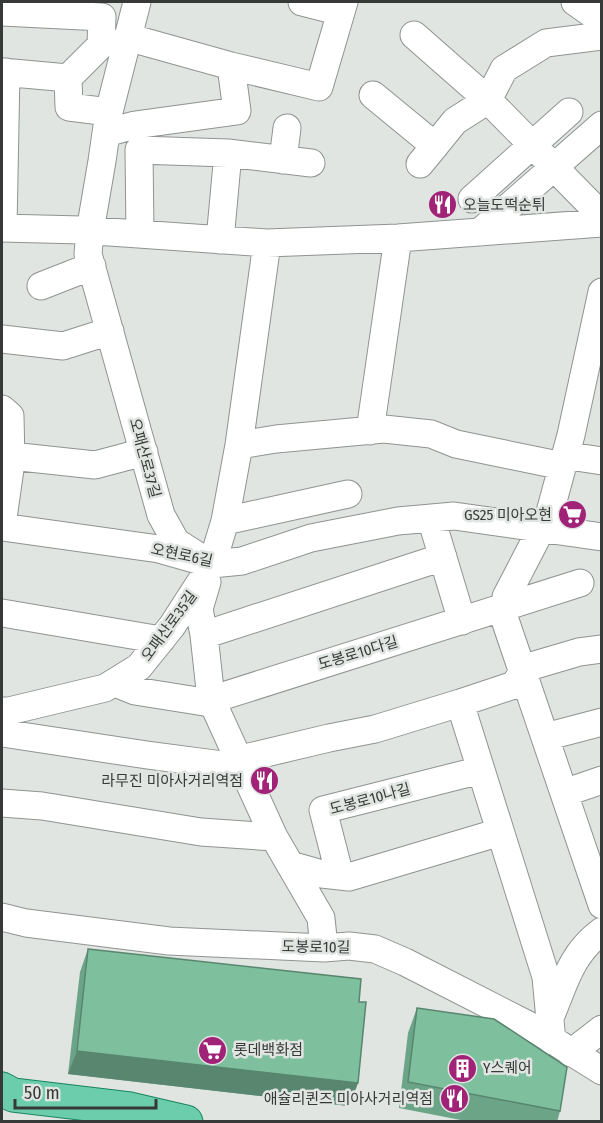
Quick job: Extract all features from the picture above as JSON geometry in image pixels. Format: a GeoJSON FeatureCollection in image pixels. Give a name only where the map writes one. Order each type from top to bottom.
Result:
{"type":"FeatureCollection","features":[{"type":"Feature","properties":{"kind":"main road"},"geometry":{"type":"LineString","coordinates":[[2,1089],[13,1095],[130,1109],[186,1122]]}},
{"type":"Feature","properties":{"kind":"main road"},"geometry":{"type":"LineString","coordinates":[[2,1109],[125,1117],[164,1122]]}},
{"type":"Feature","properties":{"kind":"street","name":"오패산로37길"},"geometry":{"type":"LineString","coordinates":[[137,2],[107,122],[88,254],[160,515],[177,542],[212,564]]}},
{"type":"Feature","properties":{"kind":"street"},"geometry":{"type":"LineString","coordinates":[[127,37],[231,66],[320,87],[343,7],[302,2]]}},
{"type":"Feature","properties":{"kind":"street"},"geometry":{"type":"LineString","coordinates":[[576,2],[602,21]]}},
{"type":"Feature","properties":{"kind":"street"},"geometry":{"type":"LineString","coordinates":[[2,12],[102,17],[101,45],[68,78],[69,107],[107,122],[135,125],[237,111],[231,66]]}},
{"type":"Feature","properties":{"kind":"street"},"geometry":{"type":"LineString","coordinates":[[414,35],[488,100],[602,216]]}},
{"type":"Feature","properties":{"kind":"street"},"geometry":{"type":"LineString","coordinates":[[373,95],[428,155],[456,121],[488,100],[504,69],[546,44],[602,36]]}},
{"type":"Feature","properties":{"kind":"street"},"geometry":{"type":"LineString","coordinates":[[68,78],[4,72],[2,228],[90,231],[267,243],[398,238],[602,223]]}},
{"type":"Feature","properties":{"kind":"street"},"geometry":{"type":"LineString","coordinates":[[472,199],[569,112]]}},
{"type":"Feature","properties":{"kind":"street"},"geometry":{"type":"LineString","coordinates":[[480,232],[602,125]]}},
{"type":"Feature","properties":{"kind":"street"},"geometry":{"type":"LineString","coordinates":[[284,159],[287,128]]}},
{"type":"Feature","properties":{"kind":"street"},"geometry":{"type":"LineString","coordinates":[[140,234],[140,150],[228,153],[311,163]]}},
{"type":"Feature","properties":{"kind":"street"},"geometry":{"type":"LineString","coordinates":[[220,240],[228,153]]}},
{"type":"Feature","properties":{"kind":"street"},"geometry":{"type":"LineString","coordinates":[[370,431],[398,238]]}},
{"type":"Feature","properties":{"kind":"street","name":"오패산로35길"},"geometry":{"type":"LineString","coordinates":[[2,711],[105,688],[139,667],[161,640],[212,564],[225,521],[239,445],[267,243]]}},
{"type":"Feature","properties":{"kind":"street"},"geometry":{"type":"LineString","coordinates":[[41,286],[92,266]]}},
{"type":"Feature","properties":{"kind":"street"},"geometry":{"type":"LineString","coordinates":[[602,292],[592,388],[564,460],[550,512],[506,597],[504,617],[602,905]]}},
{"type":"Feature","properties":{"kind":"street"},"geometry":{"type":"LineString","coordinates":[[2,339],[63,346],[110,331]]}},
{"type":"Feature","properties":{"kind":"street"},"geometry":{"type":"LineString","coordinates":[[2,409],[10,416],[11,456],[2,526]]}},
{"type":"Feature","properties":{"kind":"street"},"geometry":{"type":"LineString","coordinates":[[239,445],[384,429],[430,434],[456,444],[554,464],[576,458],[602,461]]}},
{"type":"Feature","properties":{"kind":"street"},"geometry":{"type":"LineString","coordinates":[[11,456],[95,465],[144,452]]}},
{"type":"Feature","properties":{"kind":"street"},"geometry":{"type":"LineString","coordinates":[[225,521],[348,494]]}},
{"type":"Feature","properties":{"kind":"street","name":"오현로6길"},"geometry":{"type":"LineString","coordinates":[[2,526],[159,549],[212,564],[242,561],[311,538],[398,521],[454,516],[602,537]]}},
{"type":"Feature","properties":{"kind":"street"},"geometry":{"type":"LineString","coordinates":[[431,518],[462,621]]}},
{"type":"Feature","properties":{"kind":"street"},"geometry":{"type":"LineString","coordinates":[[204,635],[443,557]]}},
{"type":"Feature","properties":{"kind":"street"},"geometry":{"type":"LineString","coordinates":[[212,564],[199,609],[211,699],[274,837],[321,918],[324,948]]}},
{"type":"Feature","properties":{"kind":"street","name":"도봉로10다길"},"geometry":{"type":"LineString","coordinates":[[115,683],[135,692],[204,702],[580,583]]}},
{"type":"Feature","properties":{"kind":"street"},"geometry":{"type":"LineString","coordinates":[[2,613],[161,640]]}},
{"type":"Feature","properties":{"kind":"street"},"geometry":{"type":"LineString","coordinates":[[2,733],[231,766],[274,750],[375,729],[460,703],[514,685],[523,672],[535,665],[568,655],[602,649]]}},
{"type":"Feature","properties":{"kind":"street"},"geometry":{"type":"LineString","coordinates":[[460,703],[546,977],[557,1037]]}},
{"type":"Feature","properties":{"kind":"street"},"geometry":{"type":"LineString","coordinates":[[545,737],[602,722]]}},
{"type":"Feature","properties":{"kind":"street","name":"도봉로10나길"},"geometry":{"type":"LineString","coordinates":[[340,876],[323,810],[481,770]]}},
{"type":"Feature","properties":{"kind":"street"},"geometry":{"type":"LineString","coordinates":[[564,793],[602,780]]}},
{"type":"Feature","properties":{"kind":"street"},"geometry":{"type":"LineString","coordinates":[[2,803],[42,806],[201,832],[274,837]]}},
{"type":"Feature","properties":{"kind":"street"},"geometry":{"type":"LineString","coordinates":[[290,865],[322,874],[349,877],[500,832]]}},
{"type":"Feature","properties":{"kind":"street","name":"도봉로10길"},"geometry":{"type":"LineString","coordinates":[[2,917],[26,923],[169,941],[324,948],[349,946],[375,949],[530,1026],[557,1037],[602,1071]]}},
{"type":"Feature","properties":{"kind":"street"},"geometry":{"type":"LineString","coordinates":[[557,1037],[574,959],[593,937],[602,931]]}},
{"type":"Feature","properties":{"kind":"street"},"geometry":{"type":"LineString","coordinates":[[557,1037],[602,1029]]}},
{"type":"Feature","properties":{"kind":"building","name":"롯데백화점"},"geometry":{"type":"Polygon","coordinates":[[[88,949],[361,979],[359,1002],[366,1002],[358,1083],[77,1051],[88,949]]]}},
{"type":"Feature","properties":{"kind":"building"},"geometry":{"type":"Polygon","coordinates":[[[417,1008],[494,1019],[567,1067],[560,1111],[408,1082],[417,1008]]]}},
{"type":"Feature","properties":{"kind":"place","name":"오늘도떡순튀"},"geometry":{"type":"Point","coordinates":[442,205]}},
{"type":"Feature","properties":{"kind":"place","name":"GS25 미아오현"},"geometry":{"type":"Point","coordinates":[573,515]}},
{"type":"Feature","properties":{"kind":"place","name":"라무진 미아사거리역점"},"geometry":{"type":"Point","coordinates":[264,781]}},
{"type":"Feature","properties":{"kind":"place","name":"롯데백화점"},"geometry":{"type":"Point","coordinates":[213,1050]}},
{"type":"Feature","properties":{"kind":"place","name":"Y스퀘어"},"geometry":{"type":"Point","coordinates":[462,1068]}},
{"type":"Feature","properties":{"kind":"place","name":"애슐리퀸즈 미아사거리역점"},"geometry":{"type":"Point","coordinates":[454,1099]}}]}
